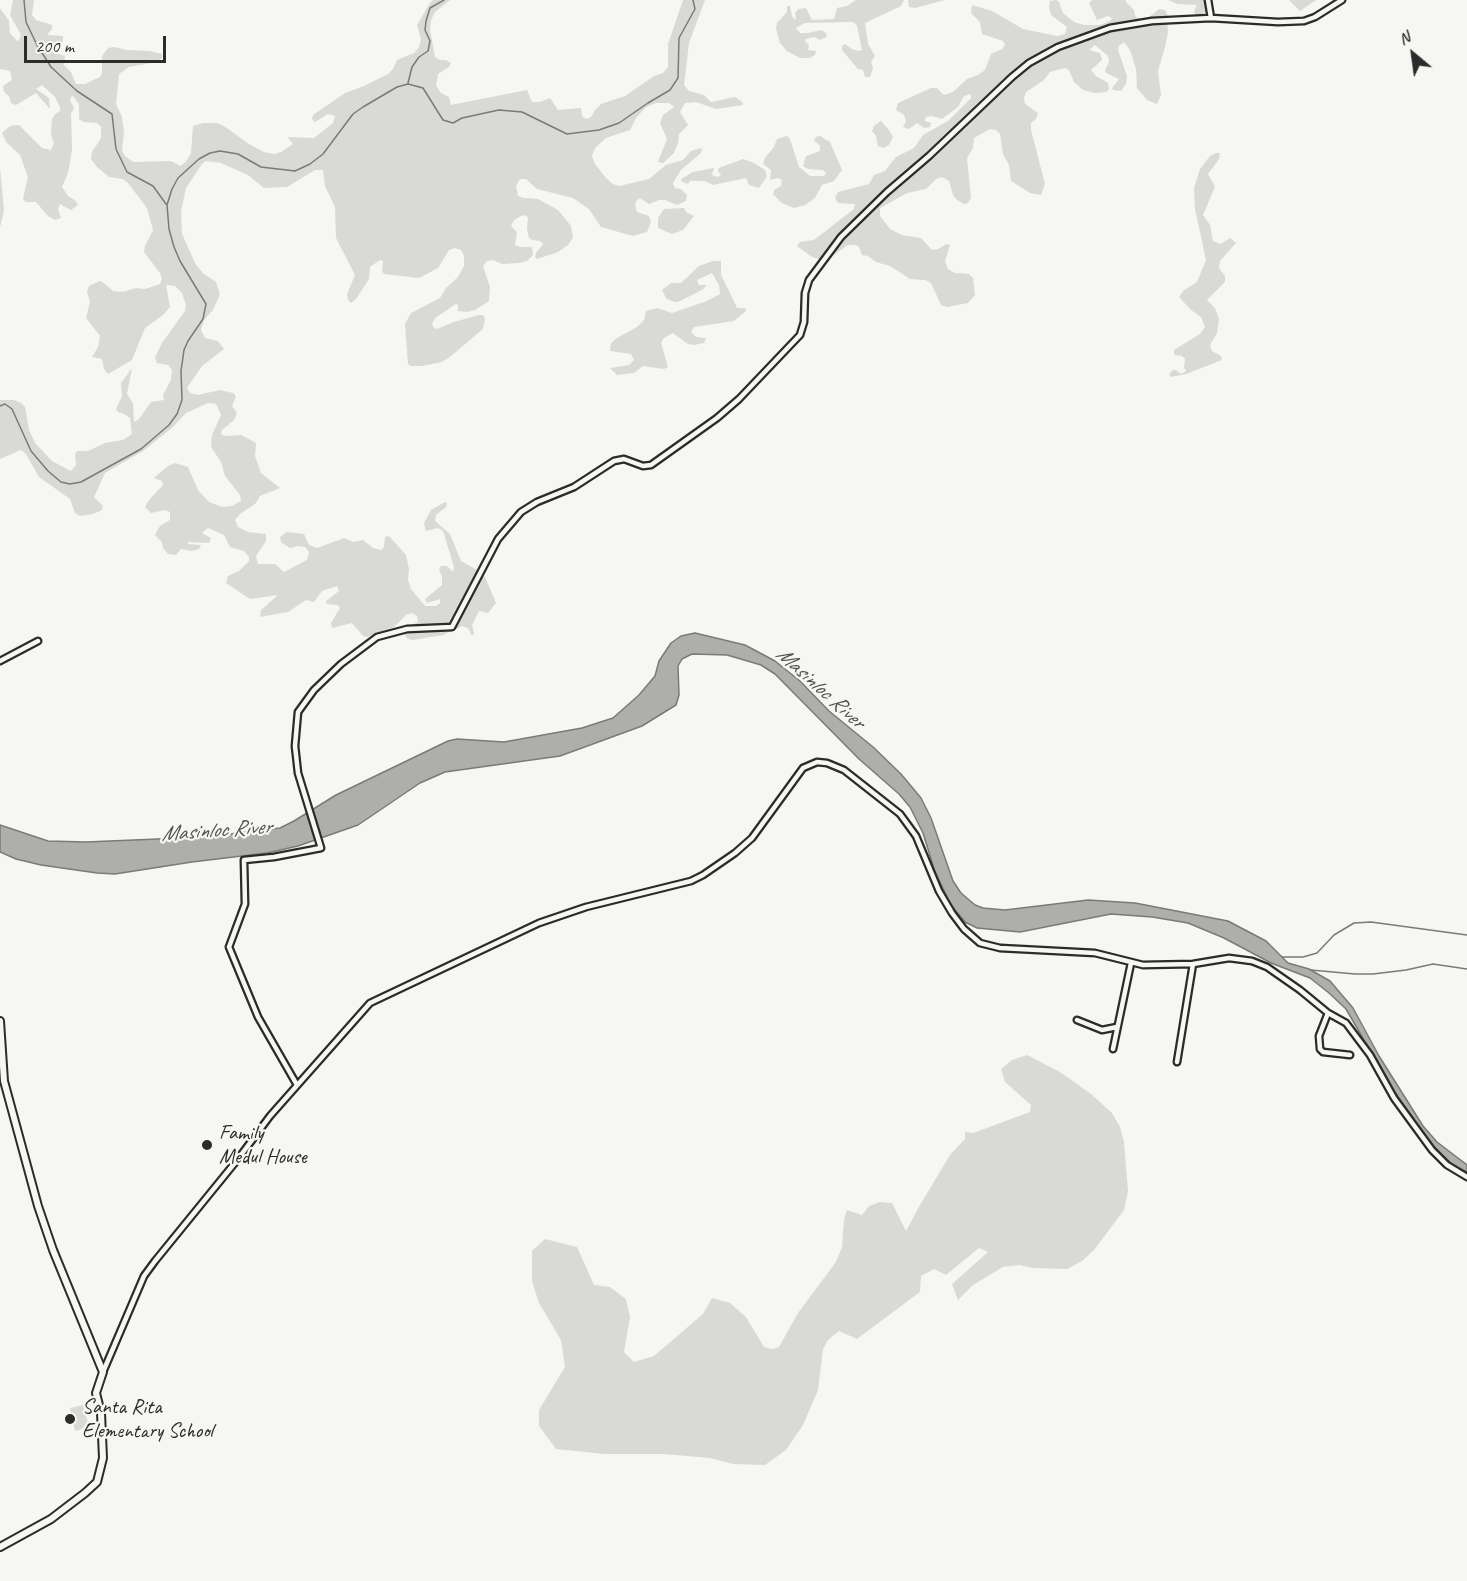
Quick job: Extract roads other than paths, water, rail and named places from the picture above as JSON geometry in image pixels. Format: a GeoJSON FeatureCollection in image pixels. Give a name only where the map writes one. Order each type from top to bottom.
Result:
{"type":"FeatureCollection","features":[{"type":"Feature","properties":{"kind":"street"},"geometry":{"type":"LineString","coordinates":[[1208,0],[1211,18]]}},
{"type":"Feature","properties":{"kind":"street"},"geometry":{"type":"LineString","coordinates":[[297,1085],[258,1017],[229,947],[245,904],[244,860],[304,853],[321,848],[298,773],[295,746],[298,712],[314,690],[334,670],[376,637],[407,629],[452,627],[498,539],[521,512],[537,502],[574,486],[614,462],[624,459],[643,466],[651,465],[717,418],[739,399],[800,335],[804,322],[805,293],[809,280],[834,246],[887,192],[1029,63],[1050,51],[1110,28],[1152,21],[1211,18],[1278,22],[1304,21],[1315,17],[1342,0]]}},
{"type":"Feature","properties":{"kind":"street"},"geometry":{"type":"LineString","coordinates":[[0,661],[38,641]]}},
{"type":"Feature","properties":{"kind":"street"},"geometry":{"type":"LineString","coordinates":[[0,1547],[51,1519],[97,1482],[103,1458],[101,1413],[96,1393],[103,1371],[144,1276],[164,1247],[238,1159],[270,1116],[370,1003],[539,923],[586,907],[691,881],[718,866],[752,837],[803,768],[817,762],[827,763],[844,770],[900,814],[916,836],[930,871],[952,913],[964,929],[980,943],[1000,948],[1095,953],[1143,965],[1193,964],[1229,958],[1252,961],[1268,967],[1328,1013],[1346,1023],[1370,1055],[1394,1098],[1436,1155],[1467,1177]]}},
{"type":"Feature","properties":{"kind":"street"},"geometry":{"type":"LineString","coordinates":[[1113,1049],[1131,963]]}},
{"type":"Feature","properties":{"kind":"street"},"geometry":{"type":"LineString","coordinates":[[1177,1062],[1193,964]]}},
{"type":"Feature","properties":{"kind":"street"},"geometry":{"type":"LineString","coordinates":[[1328,1013],[1319,1036],[1320,1048],[1323,1052],[1350,1055]]}},
{"type":"Feature","properties":{"kind":"street"},"geometry":{"type":"LineString","coordinates":[[1077,1020],[1102,1030],[1118,1027]]}},
{"type":"Feature","properties":{"kind":"street"},"geometry":{"type":"LineString","coordinates":[[0,1021],[4,1081],[38,1206],[53,1250],[103,1371]]}},
{"type":"Feature","properties":{"kind":"waterway"},"geometry":{"type":"LineString","coordinates":[[24,0],[26,22],[51,67],[77,91],[112,114],[116,149],[127,172],[153,186],[166,204]]}},
{"type":"Feature","properties":{"kind":"waterway"},"geometry":{"type":"LineString","coordinates":[[408,83],[412,67],[419,57],[428,51],[430,41],[425,30],[430,8],[444,0]]}},
{"type":"Feature","properties":{"kind":"waterway"},"geometry":{"type":"LineString","coordinates":[[0,406],[5,404],[12,409],[31,451],[48,471],[61,482],[70,484],[81,482],[141,449],[169,425],[177,414],[182,400],[181,371],[184,350],[203,319],[206,304],[174,247],[169,229],[167,205],[178,178],[199,159],[220,151],[238,154],[261,167],[295,171],[310,164],[323,154],[353,114],[397,87],[408,84],[423,88],[443,120],[453,123],[462,118],[499,110],[522,112],[567,134],[599,130],[619,123],[670,90],[678,78],[679,38],[695,9],[693,0]]}},
{"type":"Feature","properties":{"kind":"waterway"},"geometry":{"type":"LineString","coordinates":[[1282,957],[1303,957],[1317,953],[1334,935],[1354,923],[1371,922],[1467,935]]}},
{"type":"Feature","properties":{"kind":"waterway"},"geometry":{"type":"LineString","coordinates":[[1311,970],[1373,974],[1433,964],[1467,969]]}},
{"type":"Feature","properties":{"kind":"place","name":"Family Medul House"},"geometry":{"type":"Point","coordinates":[207,1145]}},
{"type":"Feature","properties":{"kind":"place","name":"Santa Rita Elementary School"},"geometry":{"type":"Point","coordinates":[70,1419]}},
{"type":"Feature","properties":{"kind":"water label","name":"Masinloc River"},"geometry":{"type":"Point","coordinates":[820,688]}},
{"type":"Feature","properties":{"kind":"water label","name":"Masinloc River"},"geometry":{"type":"Point","coordinates":[216,831]}}]}
